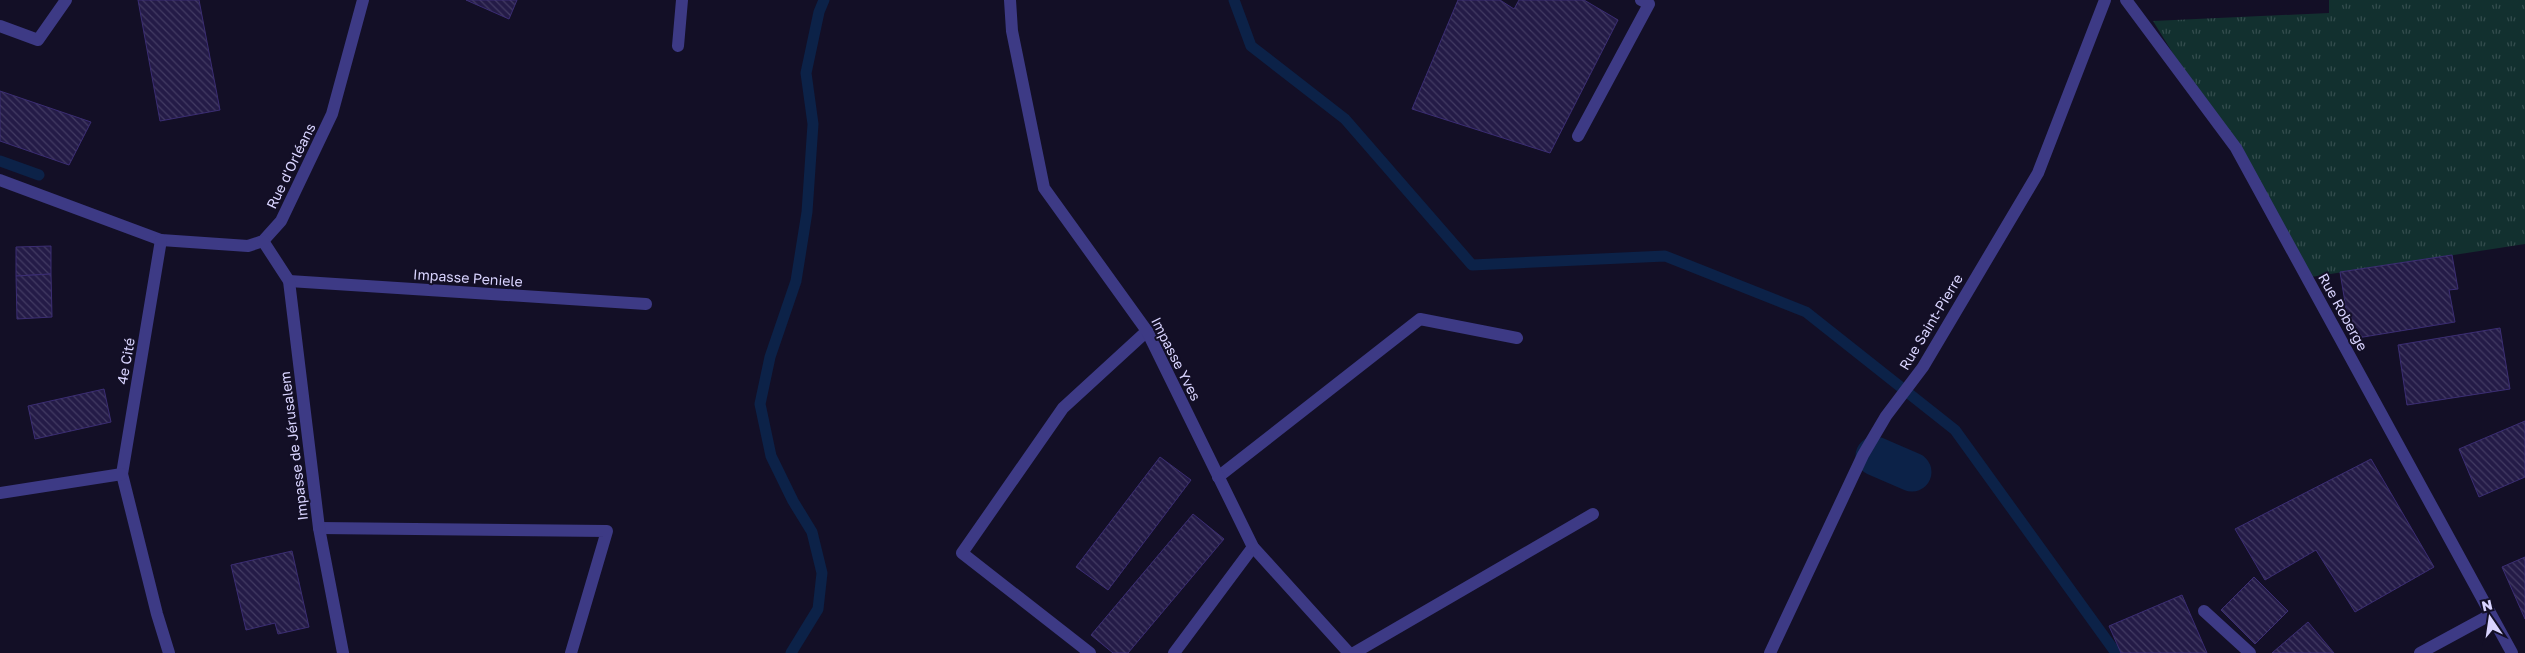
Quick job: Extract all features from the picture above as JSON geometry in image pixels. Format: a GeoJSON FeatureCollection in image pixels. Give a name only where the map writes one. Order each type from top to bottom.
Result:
{"type":"FeatureCollection","features":[{"type":"Feature","properties":{"kind":"street"},"geometry":{"type":"LineString","coordinates":[[0,26],[38,40],[66,0]]}},
{"type":"Feature","properties":{"kind":"street","name":"Rue d'Orléans"},"geometry":{"type":"LineString","coordinates":[[263,241],[281,222],[332,114],[363,0]]}},
{"type":"Feature","properties":{"kind":"street"},"geometry":{"type":"LineString","coordinates":[[678,46],[682,0]]}},
{"type":"Feature","properties":{"kind":"street","name":"Impasse Yves"},"geometry":{"type":"LineString","coordinates":[[1010,0],[1012,31],[1044,188],[1148,331],[1253,547],[1349,653]]}},
{"type":"Feature","properties":{"kind":"street","name":"Rue Saint-Pierre"},"geometry":{"type":"LineString","coordinates":[[1770,653],[1863,455],[1886,416],[1923,367],[2038,173],[2105,0]]}},
{"type":"Feature","properties":{"kind":"street","name":"Rue Roberge"},"geometry":{"type":"LineString","coordinates":[[2126,0],[2236,148],[2512,653]]}},
{"type":"Feature","properties":{"kind":"street"},"geometry":{"type":"LineString","coordinates":[[1578,136],[1648,2]]}},
{"type":"Feature","properties":{"kind":"street"},"geometry":{"type":"LineString","coordinates":[[0,180],[161,240],[248,246],[263,241]]}},
{"type":"Feature","properties":{"kind":"street","name":"4e Cité"},"geometry":{"type":"LineString","coordinates":[[161,240],[122,474],[157,614],[169,653]]}},
{"type":"Feature","properties":{"kind":"street","name":"Impasse de Jérusalem"},"geometry":{"type":"LineString","coordinates":[[263,241],[289,281],[319,528],[344,653]]}},
{"type":"Feature","properties":{"kind":"street","name":"Impasse Peniele"},"geometry":{"type":"LineString","coordinates":[[289,281],[646,304]]}},
{"type":"Feature","properties":{"kind":"street"},"geometry":{"type":"LineString","coordinates":[[1218,477],[1420,319],[1517,338]]}},
{"type":"Feature","properties":{"kind":"street"},"geometry":{"type":"LineString","coordinates":[[1090,653],[962,553],[1063,408],[1148,331]]}},
{"type":"Feature","properties":{"kind":"street"},"geometry":{"type":"LineString","coordinates":[[0,493],[122,474]]}},
{"type":"Feature","properties":{"kind":"street"},"geometry":{"type":"LineString","coordinates":[[1354,653],[1593,514]]}},
{"type":"Feature","properties":{"kind":"street"},"geometry":{"type":"LineString","coordinates":[[319,528],[607,530],[571,653]]}},
{"type":"Feature","properties":{"kind":"street"},"geometry":{"type":"LineString","coordinates":[[1174,653],[1253,547]]}},
{"type":"Feature","properties":{"kind":"street"},"geometry":{"type":"LineString","coordinates":[[2204,611],[2250,653]]}},
{"type":"Feature","properties":{"kind":"street"},"geometry":{"type":"LineString","coordinates":[[2420,653],[2490,615]]}},
{"type":"Feature","properties":{"kind":"green space"},"geometry":{"type":"Polygon","coordinates":[[[2329,0],[2525,0],[2525,244],[2311,277],[2153,21],[2329,13],[2329,0]]]}},
{"type":"Feature","properties":{"kind":"building"},"geometry":{"type":"Polygon","coordinates":[[[138,0],[199,0],[220,110],[160,121],[138,0]]]}},
{"type":"Feature","properties":{"kind":"building"},"geometry":{"type":"Polygon","coordinates":[[[466,0],[517,0],[509,19],[466,0]]]}},
{"type":"Feature","properties":{"kind":"building"},"geometry":{"type":"Polygon","coordinates":[[[1458,0],[1500,0],[1514,9],[1519,0],[1584,0],[1618,20],[1550,153],[1412,109],[1458,0]]]}},
{"type":"Feature","properties":{"kind":"building"},"geometry":{"type":"Polygon","coordinates":[[[0,91],[91,122],[69,165],[0,141],[0,91]]]}},
{"type":"Feature","properties":{"kind":"building"},"geometry":{"type":"Polygon","coordinates":[[[51,246],[51,274],[16,276],[16,247],[51,246]]]}},
{"type":"Feature","properties":{"kind":"building"},"geometry":{"type":"Polygon","coordinates":[[[2452,255],[2458,289],[2449,290],[2455,322],[2351,339],[2340,272],[2452,255]]]}},
{"type":"Feature","properties":{"kind":"building"},"geometry":{"type":"Polygon","coordinates":[[[51,274],[52,317],[17,319],[16,276],[51,274]]]}},
{"type":"Feature","properties":{"kind":"building"},"geometry":{"type":"Polygon","coordinates":[[[2500,328],[2510,389],[2407,405],[2398,345],[2500,328]]]}},
{"type":"Feature","properties":{"kind":"building"},"geometry":{"type":"Polygon","coordinates":[[[104,389],[111,422],[35,439],[28,406],[104,389]]]}},
{"type":"Feature","properties":{"kind":"building"},"geometry":{"type":"Polygon","coordinates":[[[2525,421],[2525,477],[2479,497],[2459,449],[2525,421]]]}},
{"type":"Feature","properties":{"kind":"building"},"geometry":{"type":"Polygon","coordinates":[[[1160,457],[1191,480],[1108,590],[1076,567],[1160,457]]]}},
{"type":"Feature","properties":{"kind":"building"},"geometry":{"type":"Polygon","coordinates":[[[2371,459],[2434,567],[2355,612],[2316,550],[2265,580],[2235,529],[2371,459]]]}},
{"type":"Feature","properties":{"kind":"building"},"geometry":{"type":"Polygon","coordinates":[[[1193,514],[1224,539],[1128,653],[1113,653],[1091,635],[1193,514]]]}},
{"type":"Feature","properties":{"kind":"building"},"geometry":{"type":"Polygon","coordinates":[[[292,551],[309,627],[278,634],[275,623],[246,630],[231,565],[292,551]]]}},
{"type":"Feature","properties":{"kind":"building"},"geometry":{"type":"Polygon","coordinates":[[[2525,557],[2525,619],[2502,567],[2525,557]]]}},
{"type":"Feature","properties":{"kind":"building"},"geometry":{"type":"Polygon","coordinates":[[[2254,577],[2288,611],[2255,644],[2221,610],[2254,577]]]}},
{"type":"Feature","properties":{"kind":"building"},"geometry":{"type":"Polygon","coordinates":[[[2182,595],[2207,653],[2121,653],[2109,626],[2182,595]]]}},
{"type":"Feature","properties":{"kind":"building"},"geometry":{"type":"Polygon","coordinates":[[[2308,622],[2334,653],[2272,653],[2308,622]]]}},
{"type":"Feature","properties":{"kind":"waterway"},"geometry":{"type":"LineString","coordinates":[[791,653],[818,609],[822,573],[812,532],[793,501],[771,456],[760,404],[770,357],[796,281],[807,212],[813,124],[806,73],[819,12],[824,0]]}},
{"type":"Feature","properties":{"kind":"waterway"},"geometry":{"type":"LineString","coordinates":[[1234,0],[1251,46],[1345,119],[1472,265],[1665,256],[1806,312],[1955,430],[2116,653]]}},
{"type":"Feature","properties":{"kind":"waterway"},"geometry":{"type":"LineString","coordinates":[[0,161],[39,175]]}},
{"type":"Feature","properties":{"kind":"waterway"},"geometry":{"type":"LineString","coordinates":[[1875,456],[1912,472]]}}]}
